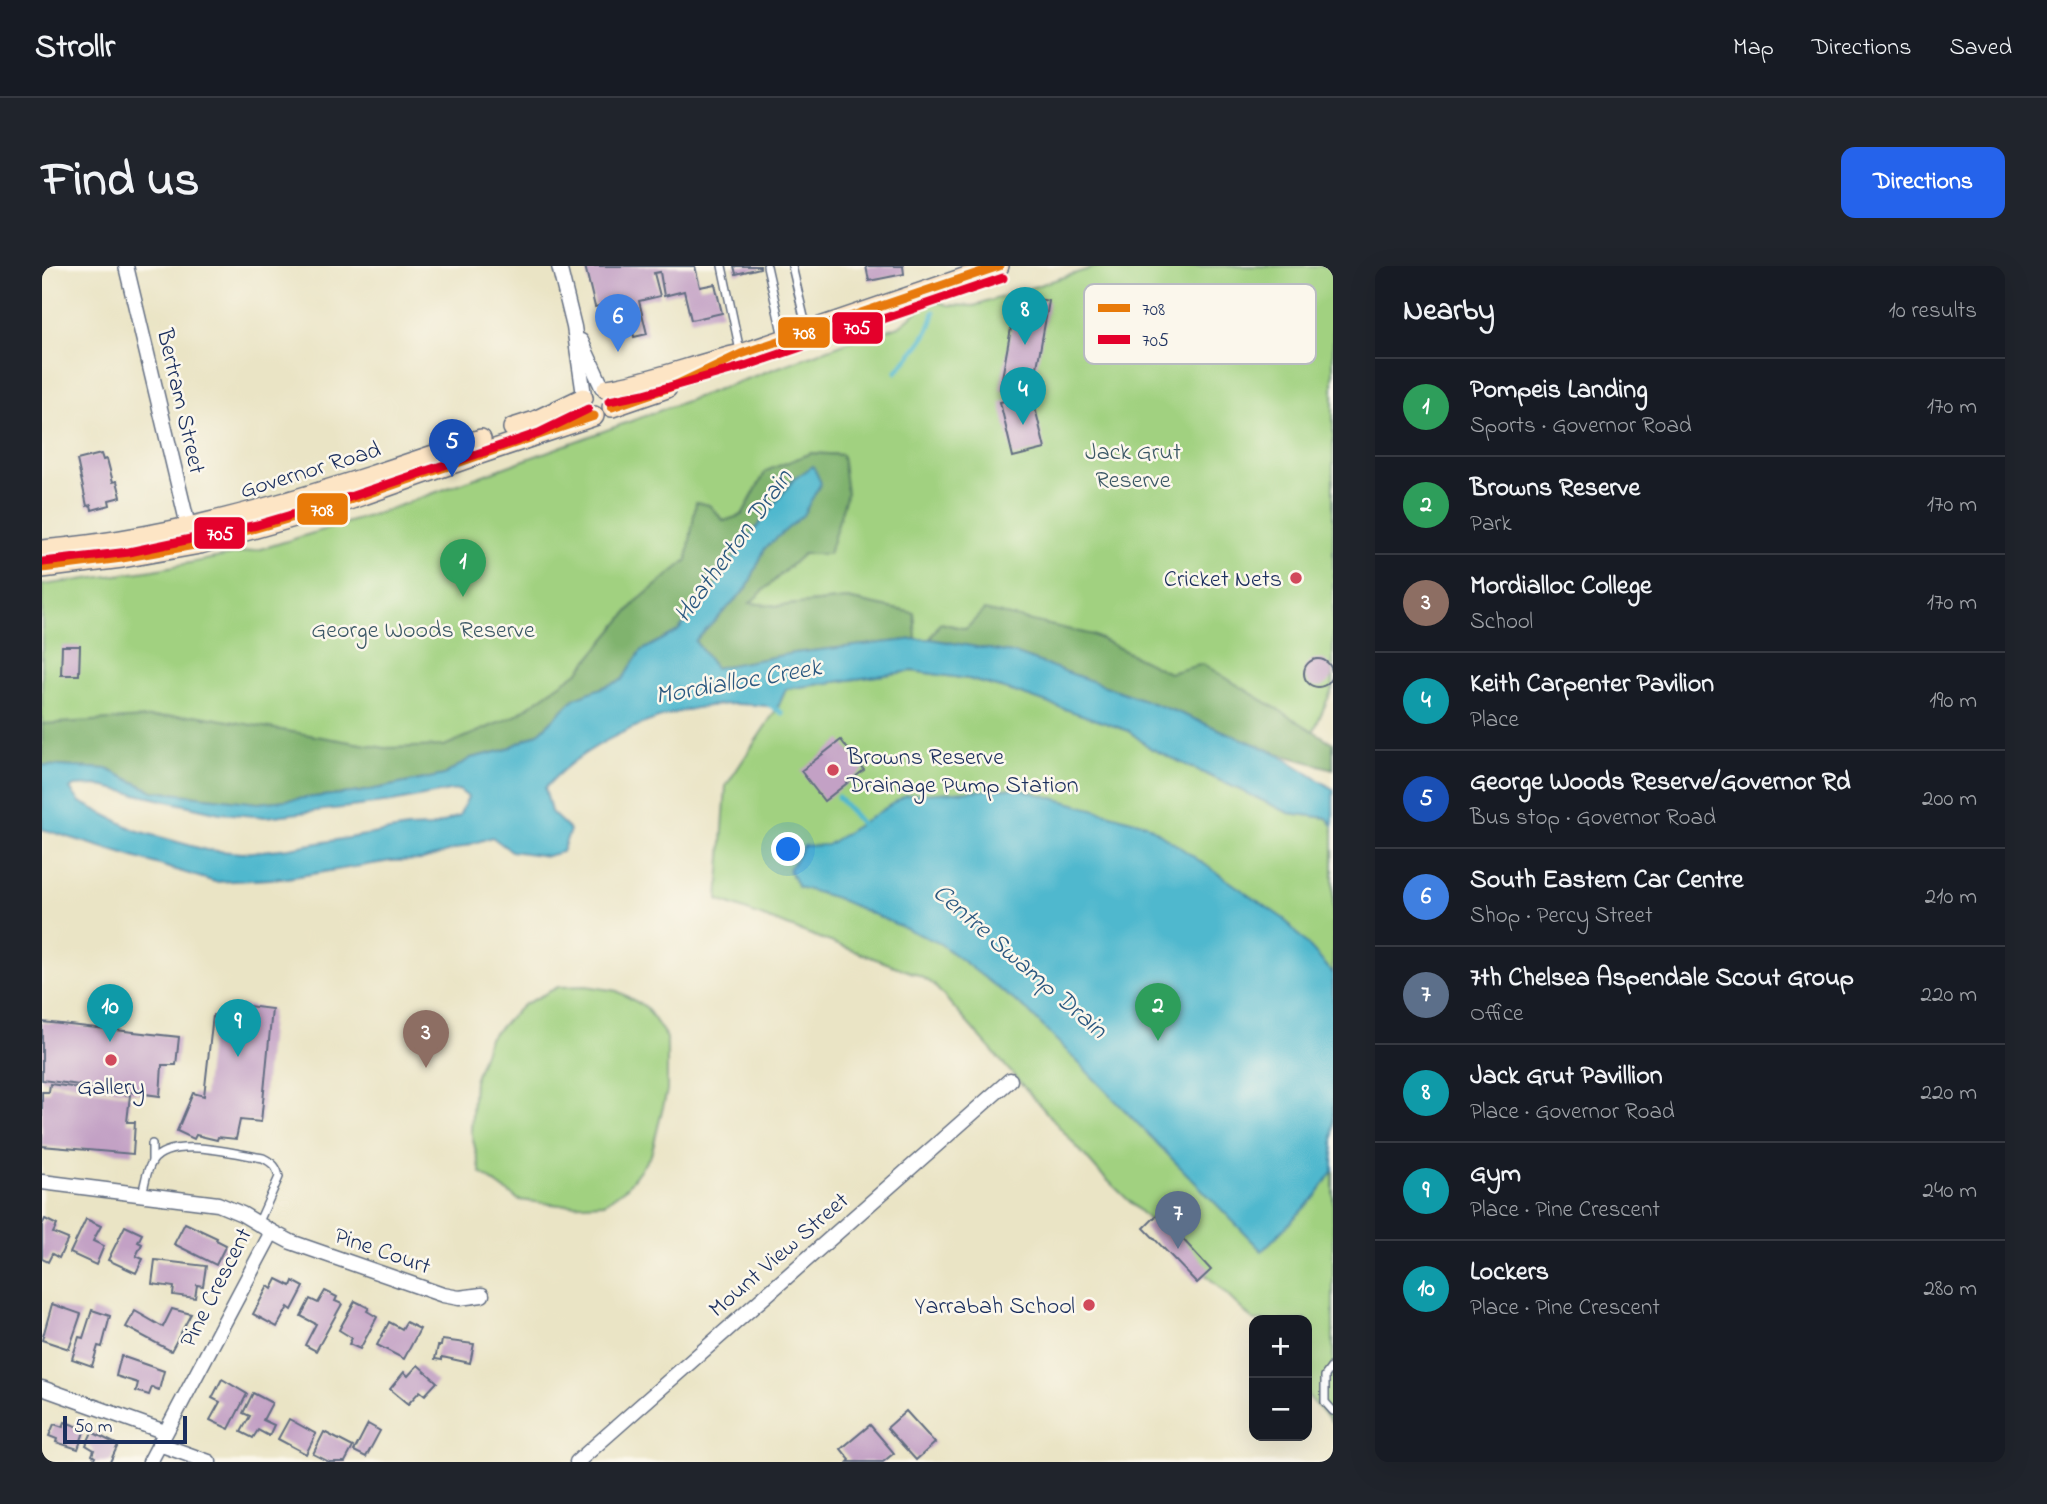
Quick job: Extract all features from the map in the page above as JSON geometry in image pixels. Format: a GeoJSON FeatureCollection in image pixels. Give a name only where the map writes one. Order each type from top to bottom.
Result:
{"type":"FeatureCollection","features":[{"type":"Feature","properties":{"kind":"street","name":"Bertram Street"},"geometry":{"type":"LineString","coordinates":[[126,266],[190,536]]}},
{"type":"Feature","properties":{"kind":"street"},"geometry":{"type":"LineString","coordinates":[[559,266],[574,327],[583,397]]}},
{"type":"Feature","properties":{"kind":"street","name":"Governor Road"},"geometry":{"type":"LineString","coordinates":[[42,550],[190,536],[329,507],[474,456],[604,400],[630,386],[701,363],[741,354],[999,266]]}},
{"type":"Feature","properties":{"kind":"street"},"geometry":{"type":"LineString","coordinates":[[574,327],[604,400]]}},
{"type":"Feature","properties":{"kind":"street","name":"Governor Road"},"geometry":{"type":"LineString","coordinates":[[42,568],[101,562],[325,492],[535,421],[583,397],[593,387],[604,400]]}},
{"type":"Feature","properties":{"kind":"street","name":"Mount View Street"},"geometry":{"type":"LineString","coordinates":[[577,1462],[1010,1080]]}},
{"type":"Feature","properties":{"kind":"street","name":"Pine Crescent"},"geometry":{"type":"LineString","coordinates":[[42,1182],[218,1204],[272,1232],[150,1462]]}},
{"type":"Feature","properties":{"kind":"street","name":"Pine Court"},"geometry":{"type":"LineString","coordinates":[[272,1232],[291,1242],[443,1295],[482,1295]]}},
{"type":"Feature","properties":{"kind":"street"},"geometry":{"type":"LineString","coordinates":[[42,1388],[162,1438],[209,1462]]}},
{"type":"Feature","properties":{"kind":"lane"},"geometry":{"type":"LineString","coordinates":[[722,266],[741,354]]}},
{"type":"Feature","properties":{"kind":"lane"},"geometry":{"type":"LineString","coordinates":[[767,266],[784,339]]}},
{"type":"Feature","properties":{"kind":"lane"},"geometry":{"type":"LineString","coordinates":[[792,266],[807,331]]}},
{"type":"Feature","properties":{"kind":"lane"},"geometry":{"type":"LineString","coordinates":[[142,1195],[152,1161],[152,1144]]}},
{"type":"Feature","properties":{"kind":"lane"},"geometry":{"type":"LineString","coordinates":[[152,1161],[173,1148],[192,1148],[263,1158],[272,1163],[279,1177],[258,1224]]}},
{"type":"Feature","properties":{"kind":"lane"},"geometry":{"type":"LineString","coordinates":[[1333,1365],[1325,1376],[1325,1402],[1333,1411]]}},
{"type":"Feature","properties":{"kind":"green space"},"geometry":{"type":"Polygon","coordinates":[[[1098,266],[1333,266],[1333,687],[1308,744],[966,629],[940,623],[930,639],[916,639],[914,613],[847,599],[778,606],[749,603],[803,554],[842,455],[811,453],[766,471],[742,515],[623,652],[471,746],[342,774],[42,744],[42,585],[154,570],[261,549],[382,512],[864,336],[865,338],[899,326],[928,303],[974,306],[1098,266]]]}},
{"type":"Feature","properties":{"kind":"green space"},"geometry":{"type":"Polygon","coordinates":[[[811,453],[842,455],[847,493],[829,554],[803,554],[750,603],[778,606],[847,599],[914,613],[916,639],[794,653],[715,668],[695,641],[747,588],[765,548],[803,514],[794,479],[678,631],[641,651],[622,680],[575,698],[540,732],[505,750],[471,758],[444,775],[360,792],[258,803],[153,791],[107,769],[42,765],[42,724],[195,715],[385,748],[444,746],[515,716],[579,671],[637,601],[687,560],[696,502],[709,505],[724,521],[742,515],[766,471],[811,453]]]}},
{"type":"Feature","properties":{"kind":"green space"},"geometry":{"type":"Polygon","coordinates":[[[984,610],[1093,635],[1169,673],[1203,664],[1333,743],[1333,769],[1276,753],[1177,712],[1017,654],[930,639],[940,623],[966,629],[984,610]]]}},
{"type":"Feature","properties":{"kind":"green space"},"geometry":{"type":"Polygon","coordinates":[[[912,671],[968,679],[1130,731],[1150,748],[1289,813],[1327,818],[1333,825],[1333,1423],[1312,1400],[1312,1315],[1249,1316],[1100,1173],[933,984],[916,974],[718,900],[726,786],[778,707],[786,689],[912,671]]]}},
{"type":"Feature","properties":{"kind":"green space"},"geometry":{"type":"Polygon","coordinates":[[[586,986],[617,991],[646,1007],[667,1038],[667,1091],[651,1155],[627,1187],[605,1203],[560,1205],[519,1200],[481,1173],[471,1131],[474,1081],[489,1038],[523,1005],[558,987],[586,986]]]}},
{"type":"Feature","properties":{"kind":"water","name":"Mordialloc Creek"},"geometry":{"type":"Polygon","coordinates":[[[813,466],[821,483],[803,515],[765,548],[747,588],[695,641],[715,668],[794,653],[916,639],[1017,654],[1177,712],[1276,753],[1333,789],[1333,825],[1327,818],[1289,813],[1150,748],[1129,731],[968,679],[912,671],[786,689],[778,707],[735,704],[710,706],[658,718],[632,728],[583,755],[545,788],[551,812],[570,830],[562,852],[547,856],[511,851],[492,837],[423,860],[391,861],[287,878],[215,882],[42,829],[42,765],[107,769],[153,791],[258,803],[360,792],[444,775],[471,758],[505,750],[540,732],[575,698],[622,680],[641,651],[678,631],[794,479],[813,466]],[[96,785],[74,786],[70,789],[80,802],[135,830],[206,850],[243,853],[407,828],[431,827],[459,816],[468,797],[459,790],[392,802],[266,817],[220,813],[96,785]]]}},
{"type":"Feature","properties":{"kind":"water"},"geometry":{"type":"Polygon","coordinates":[[[1017,788],[1146,824],[1284,919],[1333,973],[1333,1170],[1317,1195],[1262,1251],[1028,1011],[939,943],[836,898],[798,887],[789,870],[804,846],[827,845],[906,795],[1017,788]]]}},
{"type":"Feature","properties":{"kind":"building"},"geometry":{"type":"Polygon","coordinates":[[[585,266],[695,266],[700,287],[715,284],[722,313],[691,320],[684,291],[664,296],[660,272],[654,273],[660,296],[639,301],[647,334],[634,337],[625,300],[595,307],[585,266]]]}},
{"type":"Feature","properties":{"kind":"building"},"geometry":{"type":"Polygon","coordinates":[[[734,266],[760,266],[760,268],[736,274],[734,266]]]}},
{"type":"Feature","properties":{"kind":"building"},"geometry":{"type":"Polygon","coordinates":[[[866,266],[903,266],[904,274],[869,281],[866,266]]]}},
{"type":"Feature","properties":{"kind":"building"},"geometry":{"type":"Polygon","coordinates":[[[1017,295],[1049,301],[1032,395],[1045,449],[1013,457],[1000,402],[1030,395],[1000,389],[1017,295]]]}},
{"type":"Feature","properties":{"kind":"building"},"geometry":{"type":"Polygon","coordinates":[[[101,454],[103,460],[107,459],[113,482],[117,481],[121,497],[109,500],[110,505],[92,510],[91,505],[87,506],[77,460],[101,454]]]}},
{"type":"Feature","properties":{"kind":"building"},"geometry":{"type":"Polygon","coordinates":[[[62,646],[80,646],[79,675],[61,675],[62,646]]]}},
{"type":"Feature","properties":{"kind":"building"},"geometry":{"type":"Polygon","coordinates":[[[1318,659],[1328,663],[1332,673],[1328,683],[1318,687],[1308,683],[1304,673],[1308,663],[1318,659]]]}},
{"type":"Feature","properties":{"kind":"building","name":"Browns Reserve Drainage Pump Station"},"geometry":{"type":"Polygon","coordinates":[[[841,740],[864,770],[824,801],[801,771],[841,740]]]}},
{"type":"Feature","properties":{"kind":"building"},"geometry":{"type":"Polygon","coordinates":[[[240,1005],[272,1009],[261,1122],[240,1120],[236,1139],[218,1137],[217,1140],[196,1135],[194,1139],[177,1131],[193,1093],[204,1096],[213,1015],[238,1017],[240,1005]]]}},
{"type":"Feature","properties":{"kind":"building","name":"Gallery"},"geometry":{"type":"Polygon","coordinates":[[[42,1022],[179,1037],[176,1065],[162,1065],[160,1096],[42,1080],[42,1022]]]}},
{"type":"Feature","properties":{"kind":"building"},"geometry":{"type":"Polygon","coordinates":[[[50,1084],[130,1095],[127,1122],[135,1122],[133,1154],[42,1146],[42,1092],[49,1092],[50,1084]]]}},
{"type":"Feature","properties":{"kind":"building"},"geometry":{"type":"Polygon","coordinates":[[[1159,1213],[1211,1270],[1197,1283],[1144,1228],[1159,1213]]]}},
{"type":"Feature","properties":{"kind":"building"},"geometry":{"type":"Polygon","coordinates":[[[45,1219],[57,1225],[53,1233],[68,1239],[59,1258],[52,1254],[48,1262],[42,1259],[42,1225],[45,1219]]]}},
{"type":"Feature","properties":{"kind":"building"},"geometry":{"type":"Polygon","coordinates":[[[86,1219],[101,1226],[93,1241],[104,1246],[96,1265],[70,1253],[86,1219]]]}},
{"type":"Feature","properties":{"kind":"building"},"geometry":{"type":"Polygon","coordinates":[[[185,1223],[226,1245],[216,1265],[174,1244],[185,1223]]]}},
{"type":"Feature","properties":{"kind":"building"},"geometry":{"type":"Polygon","coordinates":[[[125,1226],[142,1234],[138,1242],[142,1244],[136,1256],[143,1259],[136,1273],[108,1260],[125,1226]]]}},
{"type":"Feature","properties":{"kind":"building"},"geometry":{"type":"Polygon","coordinates":[[[155,1260],[206,1266],[203,1286],[197,1285],[195,1298],[173,1295],[174,1287],[152,1284],[155,1260]]]}},
{"type":"Feature","properties":{"kind":"building"},"geometry":{"type":"Polygon","coordinates":[[[277,1279],[291,1286],[293,1281],[304,1287],[292,1310],[288,1307],[277,1327],[253,1314],[268,1286],[272,1289],[277,1279]]]}},
{"type":"Feature","properties":{"kind":"building"},"geometry":{"type":"Polygon","coordinates":[[[325,1291],[337,1297],[335,1301],[342,1304],[316,1351],[305,1345],[316,1324],[301,1316],[310,1299],[318,1303],[325,1291]]]}},
{"type":"Feature","properties":{"kind":"building"},"geometry":{"type":"Polygon","coordinates":[[[355,1301],[369,1308],[367,1311],[377,1317],[360,1349],[349,1344],[352,1338],[339,1330],[355,1301]]]}},
{"type":"Feature","properties":{"kind":"building"},"geometry":{"type":"Polygon","coordinates":[[[52,1304],[81,1314],[69,1349],[42,1340],[52,1304]]]}},
{"type":"Feature","properties":{"kind":"building"},"geometry":{"type":"Polygon","coordinates":[[[172,1309],[191,1314],[171,1351],[126,1327],[135,1311],[163,1327],[172,1309]]]}},
{"type":"Feature","properties":{"kind":"building"},"geometry":{"type":"Polygon","coordinates":[[[92,1310],[110,1316],[102,1347],[98,1346],[92,1366],[72,1359],[79,1337],[83,1338],[92,1310]]]}},
{"type":"Feature","properties":{"kind":"building"},"geometry":{"type":"Polygon","coordinates":[[[389,1322],[402,1329],[406,1322],[420,1329],[404,1359],[377,1345],[389,1322]]]}},
{"type":"Feature","properties":{"kind":"building"},"geometry":{"type":"Polygon","coordinates":[[[442,1340],[474,1344],[470,1363],[442,1357],[442,1360],[435,1359],[442,1340]]]}},
{"type":"Feature","properties":{"kind":"building"},"geometry":{"type":"Polygon","coordinates":[[[121,1356],[164,1371],[159,1390],[152,1387],[149,1395],[136,1391],[138,1383],[116,1376],[121,1356]]]}},
{"type":"Feature","properties":{"kind":"building"},"geometry":{"type":"Polygon","coordinates":[[[418,1365],[437,1382],[425,1395],[420,1391],[408,1404],[390,1389],[404,1372],[408,1376],[418,1365]]]}},
{"type":"Feature","properties":{"kind":"building"},"geometry":{"type":"Polygon","coordinates":[[[222,1379],[247,1394],[229,1429],[210,1420],[220,1402],[212,1398],[222,1379]]]}},
{"type":"Feature","properties":{"kind":"building"},"geometry":{"type":"Polygon","coordinates":[[[253,1393],[272,1403],[263,1420],[274,1425],[269,1436],[258,1430],[253,1438],[241,1432],[250,1416],[243,1413],[253,1393]]]}},
{"type":"Feature","properties":{"kind":"building"},"geometry":{"type":"Polygon","coordinates":[[[906,1411],[935,1443],[916,1460],[887,1428],[906,1411]]]}},
{"type":"Feature","properties":{"kind":"building"},"geometry":{"type":"Polygon","coordinates":[[[289,1419],[316,1434],[306,1454],[278,1439],[289,1419]]]}},
{"type":"Feature","properties":{"kind":"building"},"geometry":{"type":"Polygon","coordinates":[[[65,1422],[85,1429],[78,1449],[56,1442],[57,1439],[49,1436],[54,1424],[63,1427],[65,1422]]]}},
{"type":"Feature","properties":{"kind":"building"},"geometry":{"type":"Polygon","coordinates":[[[368,1424],[380,1431],[366,1457],[354,1451],[368,1424]]]}},
{"type":"Feature","properties":{"kind":"building"},"geometry":{"type":"Polygon","coordinates":[[[870,1425],[894,1453],[883,1462],[848,1462],[850,1460],[841,1449],[870,1425]]]}},
{"type":"Feature","properties":{"kind":"building"},"geometry":{"type":"Polygon","coordinates":[[[92,1432],[118,1445],[110,1462],[92,1462],[95,1457],[92,1455],[94,1450],[86,1445],[92,1432]]]}},
{"type":"Feature","properties":{"kind":"building"},"geometry":{"type":"Polygon","coordinates":[[[324,1432],[353,1447],[345,1462],[329,1462],[313,1454],[324,1432]]]}},
{"type":"Feature","properties":{"kind":"waterway","name":"Heatherton Drain"},"geometry":{"type":"LineString","coordinates":[[896,372],[924,337],[934,312]]}},
{"type":"Feature","properties":{"kind":"waterway","name":"Mordialloc Creek"},"geometry":{"type":"LineString","coordinates":[[767,703],[782,713]]}},
{"type":"Feature","properties":{"kind":"waterway","name":"Centre Swamp Drain"},"geometry":{"type":"LineString","coordinates":[[838,797],[864,827]]}},
{"type":"Feature","properties":{"kind":"transit line","name":"708"},"geometry":{"type":"LineString","coordinates":[[612,407],[676,385],[741,354],[999,266]]}},
{"type":"Feature","properties":{"kind":"transit line","name":"705"},"geometry":{"type":"LineString","coordinates":[[609,401],[745,366],[1003,278]]}},
{"type":"Feature","properties":{"kind":"transit line","name":"705"},"geometry":{"type":"LineString","coordinates":[[43,562],[129,552],[257,525],[329,504],[539,433],[588,409]]}},
{"type":"Feature","properties":{"kind":"transit line","name":"708"},"geometry":{"type":"LineString","coordinates":[[42,568],[122,558],[200,544],[329,507],[594,416]]}},
{"type":"Feature","properties":{"kind":"place","name":"Jack Grut Pavillion"},"geometry":{"type":"Point","coordinates":[1025,345]}},
{"type":"Feature","properties":{"kind":"place","name":"South Eastern Car Centre"},"geometry":{"type":"Point","coordinates":[618,352]}},
{"type":"Feature","properties":{"kind":"place","name":"Keith Carpenter Pavilion"},"geometry":{"type":"Point","coordinates":[1023,425]}},
{"type":"Feature","properties":{"kind":"place","name":"George Woods Reserve/Governor Rd"},"geometry":{"type":"Point","coordinates":[452,477]}},
{"type":"Feature","properties":{"kind":"place","name":"Cricket Nets"},"geometry":{"type":"Point","coordinates":[1296,578]}},
{"type":"Feature","properties":{"kind":"place","name":"Pompeis Landing"},"geometry":{"type":"Point","coordinates":[463,597]}},
{"type":"Feature","properties":{"kind":"place","name":"Browns Reserve Drainage Pump Station"},"geometry":{"type":"Point","coordinates":[833,770]}},
{"type":"Feature","properties":{"kind":"place","name":"Browns Reserve"},"geometry":{"type":"Point","coordinates":[1158,1041]}},
{"type":"Feature","properties":{"kind":"place","name":"Lockers"},"geometry":{"type":"Point","coordinates":[110,1042]}},
{"type":"Feature","properties":{"kind":"place","name":"Gym"},"geometry":{"type":"Point","coordinates":[238,1057]}},
{"type":"Feature","properties":{"kind":"place","name":"Gallery"},"geometry":{"type":"Point","coordinates":[111,1060]}},
{"type":"Feature","properties":{"kind":"place","name":"Mordialloc College"},"geometry":{"type":"Point","coordinates":[426,1068]}},
{"type":"Feature","properties":{"kind":"place","name":"7th Chelsea Aspendale Scout Group"},"geometry":{"type":"Point","coordinates":[1178,1249]}},
{"type":"Feature","properties":{"kind":"place","name":"Yarrabah School"},"geometry":{"type":"Point","coordinates":[1089,1305]}},
{"type":"Feature","properties":{"kind":"park label","name":"Jack Grut Reserve"},"geometry":{"type":"Point","coordinates":[1133,465]}},
{"type":"Feature","properties":{"kind":"park label","name":"George Woods Reserve"},"geometry":{"type":"Point","coordinates":[423,629]}}]}
